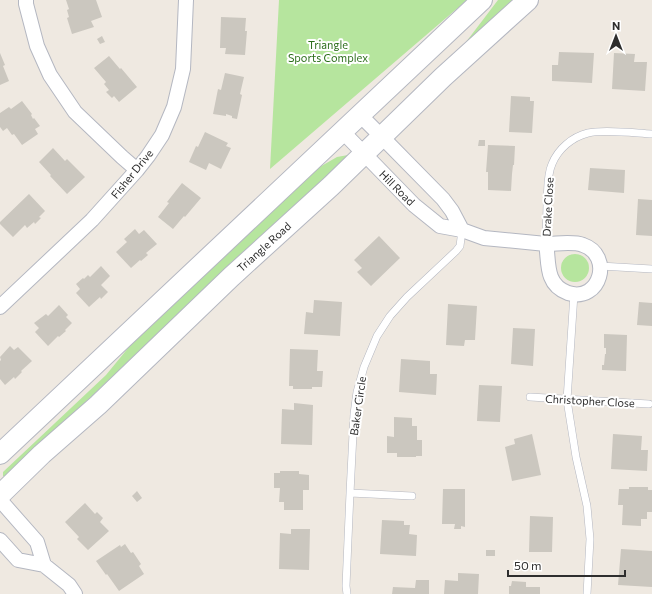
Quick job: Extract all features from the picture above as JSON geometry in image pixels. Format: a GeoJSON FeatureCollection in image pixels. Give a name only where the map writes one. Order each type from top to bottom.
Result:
{"type":"FeatureCollection","features":[{"type":"Feature","properties":{"kind":"street"},"geometry":{"type":"LineString","coordinates":[[26,0],[37,46],[50,76],[75,112],[137,170]]}},
{"type":"Feature","properties":{"kind":"street","name":"Fisher Drive"},"geometry":{"type":"LineString","coordinates":[[0,307],[92,220],[137,170],[162,135],[174,107],[182,70],[186,0]]}},
{"type":"Feature","properties":{"kind":"street"},"geometry":{"type":"LineString","coordinates":[[0,454],[482,0]]}},
{"type":"Feature","properties":{"kind":"street","name":"Triangle Road"},"geometry":{"type":"LineString","coordinates":[[0,495],[46,451],[98,405],[231,277],[325,191],[443,77],[528,0]]}},
{"type":"Feature","properties":{"kind":"street"},"geometry":{"type":"LineString","coordinates":[[360,115],[443,199],[452,211],[462,230]]}},
{"type":"Feature","properties":{"kind":"street","name":"Hill Road"},"geometry":{"type":"LineString","coordinates":[[342,131],[414,205],[440,226],[462,230],[484,238],[546,244],[583,244],[592,250],[598,258],[600,266]]}},
{"type":"Feature","properties":{"kind":"street"},"geometry":{"type":"LineString","coordinates":[[546,244],[549,271],[553,282],[560,289],[566,292],[574,294],[583,293],[592,288],[598,279],[600,266]]}},
{"type":"Feature","properties":{"kind":"street"},"geometry":{"type":"LineString","coordinates":[[0,500],[37,542],[44,565]]}},
{"type":"Feature","properties":{"kind":"street"},"geometry":{"type":"LineString","coordinates":[[0,540],[18,560],[44,565],[69,584],[75,594]]}},
{"type":"Feature","properties":{"kind":"lane","name":"Drake Close"},"geometry":{"type":"LineString","coordinates":[[546,244],[549,175],[551,165],[564,146],[577,137],[588,133],[602,132],[652,134]]}},
{"type":"Feature","properties":{"kind":"lane","name":"Baker Circle"},"geometry":{"type":"LineString","coordinates":[[346,594],[354,414],[357,392],[364,367],[377,336],[390,316],[407,297],[456,251],[460,246],[462,230]]}},
{"type":"Feature","properties":{"kind":"lane"},"geometry":{"type":"LineString","coordinates":[[600,266],[652,269]]}},
{"type":"Feature","properties":{"kind":"lane"},"geometry":{"type":"LineString","coordinates":[[574,294],[567,400],[586,506],[590,539],[587,594]]}},
{"type":"Feature","properties":{"kind":"lane","name":"Christopher Close"},"geometry":{"type":"LineString","coordinates":[[530,397],[650,404]]}},
{"type":"Feature","properties":{"kind":"lane"},"geometry":{"type":"LineString","coordinates":[[350,493],[412,496]]}},
{"type":"Feature","properties":{"kind":"green space","name":"Triangle Sports Complex"},"geometry":{"type":"Polygon","coordinates":[[[279,0],[467,0],[270,169],[279,0]]]}},
{"type":"Feature","properties":{"kind":"green space"},"geometry":{"type":"Polygon","coordinates":[[[498,0],[516,0],[388,120],[386,118],[466,42],[498,0]]]}},
{"type":"Feature","properties":{"kind":"green space"},"geometry":{"type":"Polygon","coordinates":[[[348,155],[349,157],[138,352],[8,476],[3,476],[3,472],[106,375],[147,325],[311,172],[337,157],[348,155]]]}},
{"type":"Feature","properties":{"kind":"green space"},"geometry":{"type":"Polygon","coordinates":[[[575,254],[581,255],[585,258],[588,262],[588,274],[585,278],[581,281],[575,282],[569,281],[565,278],[562,274],[561,268],[562,262],[565,258],[569,255],[575,254]]]}},
{"type":"Feature","properties":{"kind":"building"},"geometry":{"type":"Polygon","coordinates":[[[66,0],[96,0],[102,17],[91,21],[94,27],[72,34],[67,18],[69,17],[67,10],[69,9],[66,0]]]}},
{"type":"Feature","properties":{"kind":"building"},"geometry":{"type":"Polygon","coordinates":[[[221,17],[246,18],[245,31],[247,31],[245,55],[225,54],[226,48],[220,48],[221,17]]]}},
{"type":"Feature","properties":{"kind":"building"},"geometry":{"type":"Polygon","coordinates":[[[102,36],[105,42],[100,44],[97,39],[102,36]]]}},
{"type":"Feature","properties":{"kind":"building"},"geometry":{"type":"Polygon","coordinates":[[[559,52],[594,53],[592,83],[552,81],[552,65],[558,65],[559,52]]]}},
{"type":"Feature","properties":{"kind":"building"},"geometry":{"type":"Polygon","coordinates":[[[0,53],[9,81],[0,85],[0,53]]]}},
{"type":"Feature","properties":{"kind":"building"},"geometry":{"type":"Polygon","coordinates":[[[614,53],[635,54],[634,62],[647,62],[645,91],[612,89],[614,53]]]}},
{"type":"Feature","properties":{"kind":"building"},"geometry":{"type":"Polygon","coordinates":[[[109,56],[137,87],[119,102],[114,96],[112,98],[106,92],[109,90],[104,84],[106,82],[94,68],[109,56]]]}},
{"type":"Feature","properties":{"kind":"building"},"geometry":{"type":"Polygon","coordinates":[[[225,73],[244,77],[237,119],[226,114],[226,116],[213,114],[218,89],[221,90],[225,73]]]}},
{"type":"Feature","properties":{"kind":"building"},"geometry":{"type":"Polygon","coordinates":[[[511,96],[530,97],[530,101],[534,101],[532,133],[509,132],[511,96]]]}},
{"type":"Feature","properties":{"kind":"building"},"geometry":{"type":"Polygon","coordinates":[[[22,101],[32,114],[33,119],[34,118],[40,126],[35,129],[38,134],[22,145],[14,134],[12,135],[7,128],[3,131],[0,127],[0,113],[9,107],[11,109],[22,101]]]}},
{"type":"Feature","properties":{"kind":"building"},"geometry":{"type":"Polygon","coordinates":[[[205,132],[228,143],[226,146],[231,148],[221,169],[209,163],[206,170],[189,162],[196,146],[198,147],[205,132]]]}},
{"type":"Feature","properties":{"kind":"building"},"geometry":{"type":"Polygon","coordinates":[[[479,140],[485,140],[485,146],[478,146],[479,140]]]}},
{"type":"Feature","properties":{"kind":"building"},"geometry":{"type":"Polygon","coordinates":[[[488,145],[515,146],[511,191],[488,190],[488,172],[486,172],[488,145]]]}},
{"type":"Feature","properties":{"kind":"building"},"geometry":{"type":"Polygon","coordinates":[[[53,148],[65,161],[67,159],[85,177],[67,194],[39,162],[53,148]]]}},
{"type":"Feature","properties":{"kind":"building"},"geometry":{"type":"Polygon","coordinates":[[[590,168],[625,170],[624,193],[588,190],[590,168]]]}},
{"type":"Feature","properties":{"kind":"building"},"geometry":{"type":"Polygon","coordinates":[[[182,183],[201,198],[173,229],[158,217],[169,203],[167,202],[182,183]]]}},
{"type":"Feature","properties":{"kind":"building"},"geometry":{"type":"Polygon","coordinates":[[[29,194],[45,211],[35,224],[34,222],[27,228],[25,225],[13,237],[0,224],[0,222],[29,194]]]}},
{"type":"Feature","properties":{"kind":"building"},"geometry":{"type":"Polygon","coordinates":[[[638,199],[652,200],[652,236],[636,235],[638,199]]]}},
{"type":"Feature","properties":{"kind":"building"},"geometry":{"type":"Polygon","coordinates":[[[135,229],[139,234],[144,230],[157,244],[146,253],[148,255],[131,268],[116,252],[127,242],[124,239],[135,229]]]}},
{"type":"Feature","properties":{"kind":"building"},"geometry":{"type":"Polygon","coordinates":[[[379,236],[400,258],[371,286],[357,272],[362,268],[354,260],[379,236]]]}},
{"type":"Feature","properties":{"kind":"building"},"geometry":{"type":"Polygon","coordinates":[[[101,266],[110,276],[101,285],[108,292],[89,307],[76,293],[80,289],[76,284],[88,275],[90,277],[101,266]]]}},
{"type":"Feature","properties":{"kind":"building"},"geometry":{"type":"Polygon","coordinates":[[[314,300],[342,302],[340,336],[304,334],[306,312],[313,313],[314,300]]]}},
{"type":"Feature","properties":{"kind":"building"},"geometry":{"type":"Polygon","coordinates":[[[639,302],[652,303],[652,326],[637,325],[639,302]]]}},
{"type":"Feature","properties":{"kind":"building"},"geometry":{"type":"Polygon","coordinates":[[[448,304],[477,306],[475,340],[465,340],[464,346],[446,345],[448,304]]]}},
{"type":"Feature","properties":{"kind":"building"},"geometry":{"type":"Polygon","coordinates":[[[59,305],[68,315],[66,317],[72,323],[65,330],[66,331],[59,337],[58,336],[48,346],[35,332],[39,328],[34,323],[46,314],[48,316],[59,305]]]}},
{"type":"Feature","properties":{"kind":"building"},"geometry":{"type":"Polygon","coordinates":[[[513,328],[535,329],[533,366],[511,364],[513,328]]]}},
{"type":"Feature","properties":{"kind":"building"},"geometry":{"type":"Polygon","coordinates":[[[604,334],[627,335],[626,371],[602,370],[602,365],[604,365],[606,354],[606,348],[604,348],[604,334]]]}},
{"type":"Feature","properties":{"kind":"building"},"geometry":{"type":"Polygon","coordinates":[[[10,346],[14,350],[18,347],[32,361],[15,379],[14,377],[5,385],[0,379],[0,357],[10,346]]]}},
{"type":"Feature","properties":{"kind":"building"},"geometry":{"type":"Polygon","coordinates":[[[290,349],[318,350],[317,371],[323,371],[322,387],[312,387],[312,389],[293,389],[293,386],[289,386],[290,349]]]}},
{"type":"Feature","properties":{"kind":"building"},"geometry":{"type":"Polygon","coordinates":[[[401,359],[430,361],[430,374],[437,374],[436,395],[399,392],[401,359]]]}},
{"type":"Feature","properties":{"kind":"building"},"geometry":{"type":"Polygon","coordinates":[[[479,385],[502,386],[500,422],[477,421],[479,385]]]}},
{"type":"Feature","properties":{"kind":"building"},"geometry":{"type":"Polygon","coordinates":[[[294,403],[313,405],[312,445],[281,444],[282,409],[294,410],[294,403]]]}},
{"type":"Feature","properties":{"kind":"building"},"geometry":{"type":"Polygon","coordinates":[[[394,417],[412,418],[412,426],[417,426],[417,440],[422,440],[422,456],[397,457],[397,453],[387,453],[387,436],[394,437],[394,417]]]}},
{"type":"Feature","properties":{"kind":"building"},"geometry":{"type":"Polygon","coordinates":[[[532,434],[541,475],[512,481],[505,447],[515,444],[514,439],[532,434]]]}},
{"type":"Feature","properties":{"kind":"building"},"geometry":{"type":"Polygon","coordinates":[[[613,434],[642,436],[641,450],[648,450],[647,471],[611,469],[613,434]]]}},
{"type":"Feature","properties":{"kind":"building"},"geometry":{"type":"Polygon","coordinates":[[[280,471],[299,471],[299,474],[309,475],[309,490],[303,490],[303,510],[284,510],[284,502],[279,502],[280,488],[274,488],[274,473],[280,473],[280,471]]]}},
{"type":"Feature","properties":{"kind":"building"},"geometry":{"type":"Polygon","coordinates":[[[629,487],[648,487],[648,490],[652,490],[652,512],[647,512],[647,519],[641,519],[641,526],[622,525],[623,505],[618,505],[619,489],[629,489],[629,487]]]}},
{"type":"Feature","properties":{"kind":"building"},"geometry":{"type":"Polygon","coordinates":[[[443,489],[465,489],[465,527],[461,526],[461,529],[454,529],[455,524],[442,524],[443,489]]]}},
{"type":"Feature","properties":{"kind":"building"},"geometry":{"type":"Polygon","coordinates":[[[137,491],[142,498],[137,502],[132,496],[137,491]]]}},
{"type":"Feature","properties":{"kind":"building"},"geometry":{"type":"Polygon","coordinates":[[[85,503],[95,514],[97,512],[103,518],[100,522],[109,531],[88,550],[77,539],[79,537],[65,522],[85,503]]]}},
{"type":"Feature","properties":{"kind":"building"},"geometry":{"type":"Polygon","coordinates":[[[530,516],[553,517],[552,552],[529,552],[530,516]]]}},
{"type":"Feature","properties":{"kind":"building"},"geometry":{"type":"Polygon","coordinates":[[[382,520],[404,521],[404,525],[410,525],[409,534],[417,535],[416,556],[380,554],[382,520]]]}},
{"type":"Feature","properties":{"kind":"building"},"geometry":{"type":"Polygon","coordinates":[[[291,529],[310,529],[309,570],[279,569],[280,533],[291,534],[291,529]]]}},
{"type":"Feature","properties":{"kind":"building"},"geometry":{"type":"Polygon","coordinates":[[[125,544],[131,553],[133,552],[141,564],[139,566],[144,574],[119,591],[96,561],[120,545],[121,547],[125,544]]]}},
{"type":"Feature","properties":{"kind":"building"},"geometry":{"type":"Polygon","coordinates":[[[621,549],[652,551],[652,587],[618,585],[621,549]]]}},
{"type":"Feature","properties":{"kind":"building"},"geometry":{"type":"Polygon","coordinates":[[[486,550],[495,550],[495,556],[486,556],[486,550]]]}},
{"type":"Feature","properties":{"kind":"building"},"geometry":{"type":"Polygon","coordinates":[[[458,573],[479,574],[478,594],[444,594],[445,580],[458,581],[458,573]]]}},
{"type":"Feature","properties":{"kind":"building"},"geometry":{"type":"Polygon","coordinates":[[[416,580],[429,580],[429,594],[392,594],[393,587],[415,588],[416,580]]]}},
{"type":"Feature","properties":{"kind":"building"},"geometry":{"type":"Polygon","coordinates":[[[512,581],[526,582],[526,587],[540,587],[540,594],[509,594],[509,586],[511,586],[512,581]]]}}]}
